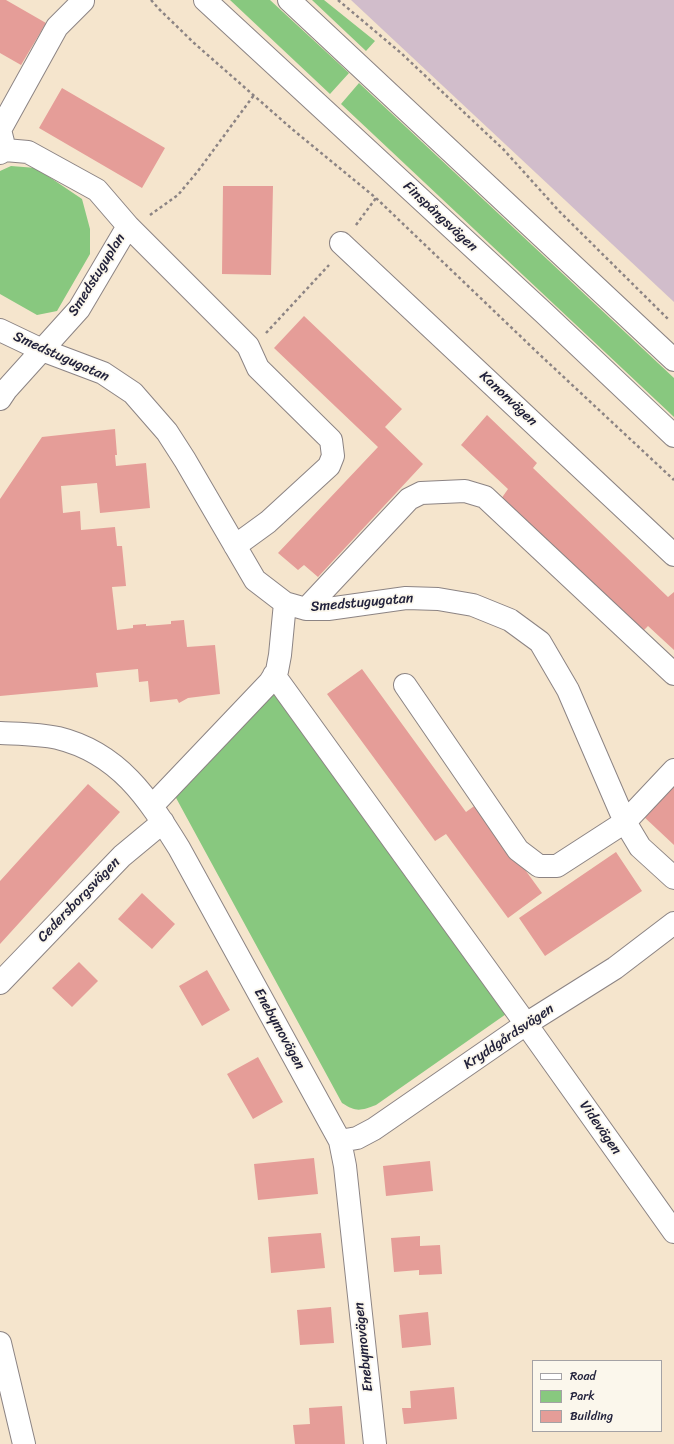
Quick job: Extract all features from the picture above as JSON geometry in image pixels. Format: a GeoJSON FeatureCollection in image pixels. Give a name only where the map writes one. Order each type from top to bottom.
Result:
{"type":"FeatureCollection","features":[{"type":"Feature","properties":{"kind":"street","name":"Finspångsvägen"},"geometry":{"type":"LineString","coordinates":[[205,0],[544,312],[674,436]]}},
{"type":"Feature","properties":{"kind":"street"},"geometry":{"type":"LineString","coordinates":[[289,0],[674,360]]}},
{"type":"Feature","properties":{"kind":"street"},"geometry":{"type":"LineString","coordinates":[[2,152],[0,130],[57,27],[83,1]]}},
{"type":"Feature","properties":{"kind":"street","name":"Smedstuguplan"},"geometry":{"type":"LineString","coordinates":[[0,399],[6,390],[79,309],[128,226],[97,190],[28,152],[2,152]]}},
{"type":"Feature","properties":{"kind":"street"},"geometry":{"type":"LineString","coordinates":[[128,226],[248,346],[258,368],[331,440],[334,456],[329,466],[268,522],[235,546]]}},
{"type":"Feature","properties":{"kind":"street","name":"Kanonvägen"},"geometry":{"type":"LineString","coordinates":[[341,243],[674,555]]}},
{"type":"Feature","properties":{"kind":"street","name":"Smedstugugatan"},"geometry":{"type":"LineString","coordinates":[[0,330],[42,350],[103,373],[133,393],[167,432],[255,580],[285,603],[306,609],[328,609],[406,598],[438,599],[473,605],[510,620],[540,642],[568,690],[625,822],[640,848],[674,878]]}},
{"type":"Feature","properties":{"kind":"street"},"geometry":{"type":"LineString","coordinates":[[306,609],[409,499],[421,493],[465,491],[485,497],[674,674]]}},
{"type":"Feature","properties":{"kind":"street"},"geometry":{"type":"LineString","coordinates":[[274,675],[280,655],[285,603]]}},
{"type":"Feature","properties":{"kind":"street","name":"Cedersborgsvägen"},"geometry":{"type":"LineString","coordinates":[[1,982],[122,856],[270,682],[274,675]]}},
{"type":"Feature","properties":{"kind":"street","name":"Videvägen"},"geometry":{"type":"LineString","coordinates":[[274,675],[674,1232]]}},
{"type":"Feature","properties":{"kind":"street"},"geometry":{"type":"LineString","coordinates":[[405,685],[518,850],[539,866],[557,866],[625,822],[674,770]]}},
{"type":"Feature","properties":{"kind":"street","name":"Enebymovägen"},"geometry":{"type":"LineString","coordinates":[[0,733],[27,734],[58,738],[91,749],[115,766],[137,786],[179,848],[340,1141],[345,1166],[375,1444]]}},
{"type":"Feature","properties":{"kind":"street","name":"Kryddgårdsvägen"},"geometry":{"type":"LineString","coordinates":[[340,1141],[357,1138],[374,1129],[526,1024],[614,968],[674,923]]}},
{"type":"Feature","properties":{"kind":"street"},"geometry":{"type":"LineString","coordinates":[[0,1343],[24,1444]]}},
{"type":"Feature","properties":{"kind":"path"},"geometry":{"type":"LineString","coordinates":[[151,0],[194,43],[292,130],[376,198],[539,354],[674,480]]}},
{"type":"Feature","properties":{"kind":"path"},"geometry":{"type":"LineString","coordinates":[[338,0],[401,53],[504,150],[560,211],[668,320]]}},
{"type":"Feature","properties":{"kind":"path"},"geometry":{"type":"LineString","coordinates":[[128,226],[156,212],[178,195],[198,171],[254,95]]}},
{"type":"Feature","properties":{"kind":"path"},"geometry":{"type":"LineString","coordinates":[[250,350],[339,254],[341,243],[376,198]]}},
{"type":"Feature","properties":{"kind":"shaded area"},"geometry":{"type":"Polygon","coordinates":[[[351,0],[674,0],[674,302],[351,0]]]}},
{"type":"Feature","properties":{"kind":"green space"},"geometry":{"type":"Polygon","coordinates":[[[230,0],[270,0],[349,73],[330,94],[230,0]]]}},
{"type":"Feature","properties":{"kind":"green space"},"geometry":{"type":"Polygon","coordinates":[[[312,0],[324,0],[375,41],[366,51],[312,0]]]}},
{"type":"Feature","properties":{"kind":"green space"},"geometry":{"type":"Polygon","coordinates":[[[359,83],[674,378],[674,417],[341,104],[359,83]]]}},
{"type":"Feature","properties":{"kind":"green space"},"geometry":{"type":"Polygon","coordinates":[[[11,166],[36,168],[82,199],[90,229],[90,254],[57,311],[37,315],[0,294],[0,171],[11,166]]]}},
{"type":"Feature","properties":{"kind":"green space"},"geometry":{"type":"Polygon","coordinates":[[[276,692],[509,1012],[376,1105],[358,1110],[342,1103],[175,796],[276,692]]]}},
{"type":"Feature","properties":{"kind":"building"},"geometry":{"type":"Polygon","coordinates":[[[0,0],[6,0],[46,23],[21,65],[0,53],[0,0]]]}},
{"type":"Feature","properties":{"kind":"building"},"geometry":{"type":"Polygon","coordinates":[[[62,88],[165,148],[142,188],[39,128],[62,88]]]}},
{"type":"Feature","properties":{"kind":"building"},"geometry":{"type":"Polygon","coordinates":[[[223,186],[273,186],[271,275],[222,274],[223,186]]]}},
{"type":"Feature","properties":{"kind":"building"},"geometry":{"type":"Polygon","coordinates":[[[304,316],[402,409],[385,427],[423,464],[318,577],[304,565],[298,570],[278,553],[378,447],[274,348],[304,316]]]}},
{"type":"Feature","properties":{"kind":"building"},"geometry":{"type":"Polygon","coordinates":[[[487,415],[537,463],[533,468],[668,597],[674,592],[674,650],[648,626],[642,632],[501,499],[508,489],[461,445],[487,415]]]}},
{"type":"Feature","properties":{"kind":"building"},"geometry":{"type":"Polygon","coordinates":[[[115,429],[117,455],[115,455],[116,466],[146,463],[150,508],[100,513],[97,483],[61,486],[63,513],[80,511],[81,530],[115,527],[117,546],[122,546],[126,586],[112,587],[117,630],[133,628],[133,625],[146,624],[146,626],[171,624],[171,621],[184,620],[187,647],[215,645],[220,694],[188,698],[179,703],[177,699],[150,702],[148,681],[139,682],[138,669],[96,673],[98,687],[0,696],[0,499],[42,437],[115,429]]]}},
{"type":"Feature","properties":{"kind":"building"},"geometry":{"type":"Polygon","coordinates":[[[362,669],[466,812],[477,804],[542,893],[508,918],[446,834],[435,841],[327,694],[362,669]]]}},
{"type":"Feature","properties":{"kind":"building"},"geometry":{"type":"Polygon","coordinates":[[[674,782],[674,845],[642,815],[674,782]]]}},
{"type":"Feature","properties":{"kind":"building"},"geometry":{"type":"Polygon","coordinates":[[[88,784],[120,812],[0,944],[0,881],[88,784]]]}},
{"type":"Feature","properties":{"kind":"building"},"geometry":{"type":"Polygon","coordinates":[[[616,852],[642,891],[545,956],[519,918],[616,852]]]}},
{"type":"Feature","properties":{"kind":"building"},"geometry":{"type":"Polygon","coordinates":[[[142,893],[175,924],[152,949],[118,919],[142,893]]]}},
{"type":"Feature","properties":{"kind":"building"},"geometry":{"type":"Polygon","coordinates":[[[79,962],[98,981],[72,1007],[52,988],[79,962]]]}},
{"type":"Feature","properties":{"kind":"building"},"geometry":{"type":"Polygon","coordinates":[[[207,970],[230,1010],[202,1026],[179,986],[207,970]]]}},
{"type":"Feature","properties":{"kind":"building"},"geometry":{"type":"Polygon","coordinates":[[[258,1057],[283,1102],[253,1119],[227,1074],[258,1057]]]}},
{"type":"Feature","properties":{"kind":"building"},"geometry":{"type":"Polygon","coordinates":[[[314,1158],[318,1194],[258,1200],[254,1164],[314,1158]]]}},
{"type":"Feature","properties":{"kind":"building"},"geometry":{"type":"Polygon","coordinates":[[[430,1161],[433,1191],[386,1196],[383,1166],[430,1161]]]}},
{"type":"Feature","properties":{"kind":"building"},"geometry":{"type":"Polygon","coordinates":[[[321,1233],[325,1268],[271,1273],[268,1237],[321,1233]]]}},
{"type":"Feature","properties":{"kind":"building"},"geometry":{"type":"Polygon","coordinates":[[[420,1236],[420,1246],[440,1245],[442,1274],[419,1275],[419,1270],[394,1272],[391,1238],[420,1236]]]}},
{"type":"Feature","properties":{"kind":"building"},"geometry":{"type":"Polygon","coordinates":[[[331,1307],[334,1343],[300,1345],[297,1310],[331,1307]]]}},
{"type":"Feature","properties":{"kind":"building"},"geometry":{"type":"Polygon","coordinates":[[[428,1312],[431,1345],[402,1348],[399,1315],[428,1312]]]}},
{"type":"Feature","properties":{"kind":"building"},"geometry":{"type":"Polygon","coordinates":[[[454,1387],[457,1419],[404,1424],[402,1408],[411,1408],[410,1391],[454,1387]]]}},
{"type":"Feature","properties":{"kind":"building"},"geometry":{"type":"Polygon","coordinates":[[[342,1406],[345,1444],[295,1444],[293,1425],[310,1424],[309,1408],[342,1406]]]}}]}
